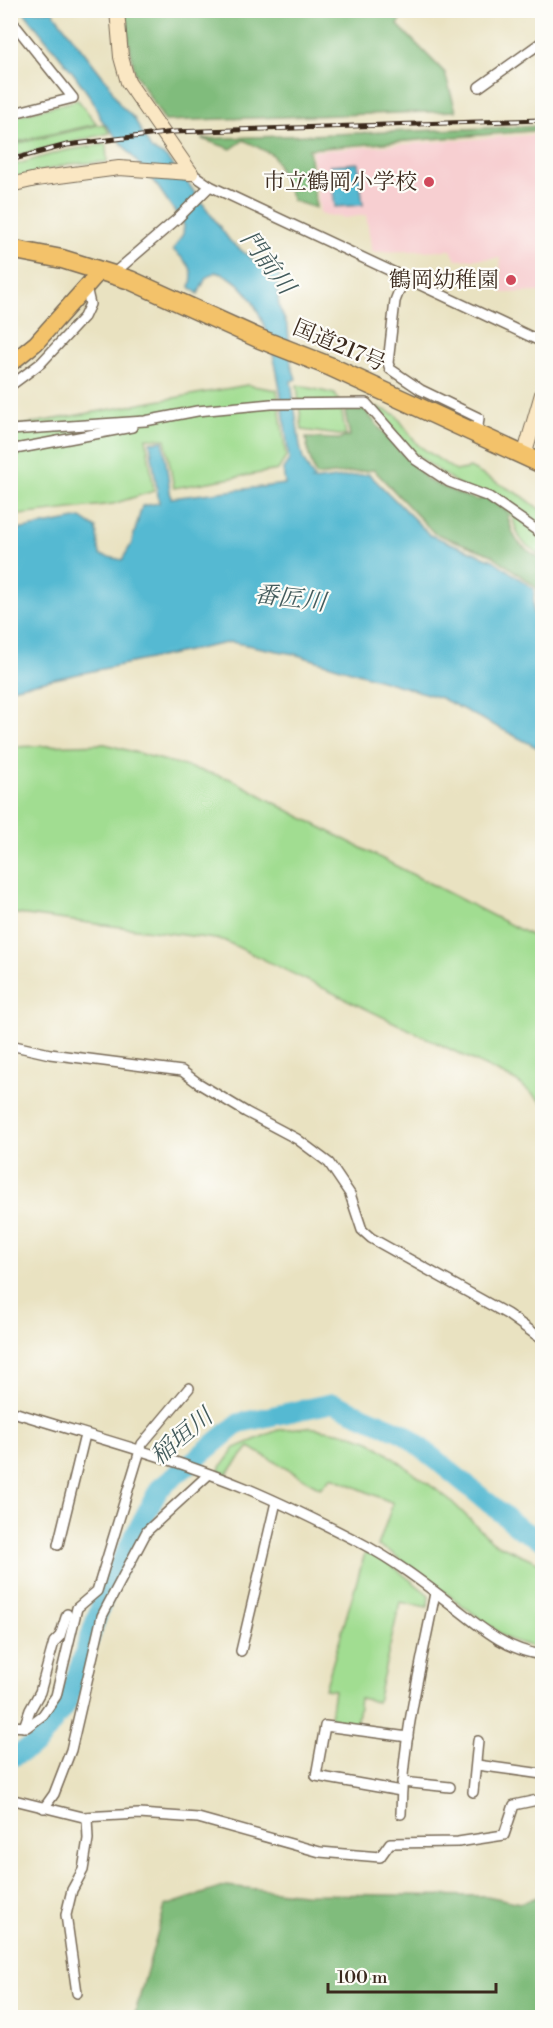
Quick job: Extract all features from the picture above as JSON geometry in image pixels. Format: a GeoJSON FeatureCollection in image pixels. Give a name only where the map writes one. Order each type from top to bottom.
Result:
{"type":"FeatureCollection","features":[{"type":"Feature","properties":{"kind":"highway","name":"国道217号"},"geometry":{"type":"LineString","coordinates":[[10,249],[62,259],[147,287],[260,339],[329,366],[543,464]]}},
{"type":"Feature","properties":{"kind":"main road"},"geometry":{"type":"LineString","coordinates":[[10,364],[36,343],[86,287],[107,272]]}},
{"type":"Feature","properties":{"kind":"street"},"geometry":{"type":"LineString","coordinates":[[117,10],[121,57],[128,82],[185,172]]}},
{"type":"Feature","properties":{"kind":"street"},"geometry":{"type":"LineString","coordinates":[[10,19],[73,98],[10,114]]}},
{"type":"Feature","properties":{"kind":"street"},"geometry":{"type":"LineString","coordinates":[[479,87],[543,42]]}},
{"type":"Feature","properties":{"kind":"street"},"geometry":{"type":"LineString","coordinates":[[10,185],[68,174],[119,168],[185,172],[210,186],[543,342]]}},
{"type":"Feature","properties":{"kind":"street"},"geometry":{"type":"LineString","coordinates":[[107,272],[177,219],[210,186]]}},
{"type":"Feature","properties":{"kind":"street"},"geometry":{"type":"LineString","coordinates":[[405,278],[395,301],[388,363],[390,369],[422,390],[479,418],[477,435]]}},
{"type":"Feature","properties":{"kind":"street"},"geometry":{"type":"LineString","coordinates":[[10,386],[41,363],[84,316],[90,304],[86,287]]}},
{"type":"Feature","properties":{"kind":"street"},"geometry":{"type":"LineString","coordinates":[[524,456],[540,413],[543,394]]}},
{"type":"Feature","properties":{"kind":"street"},"geometry":{"type":"LineString","coordinates":[[10,429],[150,420],[197,411],[271,404],[366,403],[416,460],[449,482],[489,497],[543,534]]}},
{"type":"Feature","properties":{"kind":"street"},"geometry":{"type":"LineString","coordinates":[[10,450],[146,424],[150,420]]}},
{"type":"Feature","properties":{"kind":"street"},"geometry":{"type":"LineString","coordinates":[[10,1045],[50,1054],[182,1071],[246,1112],[297,1138],[329,1163],[350,1194],[362,1230],[371,1238],[507,1314],[543,1339]]}},
{"type":"Feature","properties":{"kind":"street"},"geometry":{"type":"LineString","coordinates":[[10,1726],[27,1727],[43,1715],[56,1696],[77,1608],[98,1591],[142,1444],[189,1388]]}},
{"type":"Feature","properties":{"kind":"street"},"geometry":{"type":"LineString","coordinates":[[10,1411],[189,1468],[276,1502],[379,1552],[490,1635],[517,1649],[543,1655]]}},
{"type":"Feature","properties":{"kind":"street"},"geometry":{"type":"LineString","coordinates":[[58,1545],[85,1435]]}},
{"type":"Feature","properties":{"kind":"street"},"geometry":{"type":"LineString","coordinates":[[44,1808],[54,1794],[71,1750],[102,1616],[147,1531],[208,1475]]}},
{"type":"Feature","properties":{"kind":"street"},"geometry":{"type":"LineString","coordinates":[[241,1651],[276,1502]]}},
{"type":"Feature","properties":{"kind":"street"},"geometry":{"type":"LineString","coordinates":[[400,1814],[408,1737],[435,1593]]}},
{"type":"Feature","properties":{"kind":"street"},"geometry":{"type":"LineString","coordinates":[[24,1727],[40,1692],[54,1642],[60,1635],[67,1614]]}},
{"type":"Feature","properties":{"kind":"street"},"geometry":{"type":"LineString","coordinates":[[408,1737],[325,1726],[316,1776],[402,1786],[450,1787]]}},
{"type":"Feature","properties":{"kind":"street"},"geometry":{"type":"LineString","coordinates":[[473,1792],[478,1740]]}},
{"type":"Feature","properties":{"kind":"street"},"geometry":{"type":"LineString","coordinates":[[477,1765],[543,1774]]}},
{"type":"Feature","properties":{"kind":"street"},"geometry":{"type":"LineString","coordinates":[[10,1798],[87,1817],[139,1814],[198,1818],[320,1852],[380,1857],[390,1843],[458,1842],[504,1836],[514,1805],[543,1799]]}},
{"type":"Feature","properties":{"kind":"street"},"geometry":{"type":"LineString","coordinates":[[77,1992],[66,1915],[72,1890],[83,1870],[88,1839],[87,1817]]}},
{"type":"Feature","properties":{"kind":"shaded area","name":"市立鶴岡小学校"},"geometry":{"type":"Polygon","coordinates":[[[542,134],[542,292],[502,293],[500,258],[456,260],[451,250],[372,252],[366,215],[345,218],[320,214],[312,151],[542,134]]]}},
{"type":"Feature","properties":{"kind":"green space"},"geometry":{"type":"Polygon","coordinates":[[[123,11],[403,11],[398,25],[445,73],[456,111],[165,121],[135,73],[123,11]]]}},
{"type":"Feature","properties":{"kind":"green space"},"geometry":{"type":"Polygon","coordinates":[[[78,100],[97,124],[11,143],[11,117],[78,100]]]}},
{"type":"Feature","properties":{"kind":"green space"},"geometry":{"type":"Polygon","coordinates":[[[103,124],[110,133],[11,157],[11,146],[19,143],[103,124]]]}},
{"type":"Feature","properties":{"kind":"green space"},"geometry":{"type":"Polygon","coordinates":[[[542,126],[542,130],[309,149],[316,208],[293,201],[273,155],[244,140],[231,149],[202,139],[542,126]]]}},
{"type":"Feature","properties":{"kind":"green space"},"geometry":{"type":"Polygon","coordinates":[[[106,144],[107,162],[68,164],[11,180],[11,166],[63,151],[106,144]]]}},
{"type":"Feature","properties":{"kind":"green space"},"geometry":{"type":"Polygon","coordinates":[[[247,385],[277,390],[286,457],[278,470],[174,488],[165,439],[146,438],[154,491],[113,504],[11,516],[11,427],[247,385]]]}},
{"type":"Feature","properties":{"kind":"green space"},"geometry":{"type":"Polygon","coordinates":[[[297,385],[335,394],[341,407],[346,436],[302,430],[297,385]]]}},
{"type":"Feature","properties":{"kind":"green space"},"geometry":{"type":"Polygon","coordinates":[[[375,406],[396,415],[418,445],[456,471],[470,468],[522,496],[542,511],[542,556],[522,541],[513,517],[461,486],[412,452],[375,406]]]}},
{"type":"Feature","properties":{"kind":"green space"},"geometry":{"type":"Polygon","coordinates":[[[353,407],[364,409],[390,441],[429,481],[464,496],[478,500],[486,498],[507,512],[511,530],[517,541],[542,559],[542,619],[537,588],[492,555],[434,533],[374,470],[316,476],[306,438],[339,439],[350,436],[345,412],[353,407]]]}},
{"type":"Feature","properties":{"kind":"green space"},"geometry":{"type":"Polygon","coordinates":[[[105,744],[231,779],[542,941],[542,1102],[516,1081],[223,940],[11,913],[11,747],[105,744]]]}},
{"type":"Feature","properties":{"kind":"green space"},"geometry":{"type":"Polygon","coordinates":[[[308,1427],[349,1434],[370,1441],[449,1499],[493,1542],[542,1564],[542,1650],[508,1639],[389,1551],[378,1546],[393,1503],[332,1477],[320,1488],[249,1447],[227,1474],[218,1471],[235,1448],[278,1430],[308,1427]]]}},
{"type":"Feature","properties":{"kind":"green space"},"geometry":{"type":"Polygon","coordinates":[[[365,1553],[380,1556],[429,1595],[428,1607],[400,1602],[377,1702],[360,1698],[356,1728],[329,1724],[334,1690],[325,1689],[365,1553]]]}},
{"type":"Feature","properties":{"kind":"green space"},"geometry":{"type":"Polygon","coordinates":[[[226,1886],[304,1894],[487,1896],[520,1903],[542,1895],[542,2017],[134,2017],[165,1906],[226,1886]]]}},
{"type":"Feature","properties":{"kind":"water","name":"番匠川"},"geometry":{"type":"Polygon","coordinates":[[[23,11],[52,11],[108,83],[120,105],[134,118],[151,149],[166,157],[230,241],[258,264],[280,274],[277,287],[279,307],[288,327],[291,364],[296,379],[291,381],[300,446],[303,459],[314,479],[311,481],[369,474],[430,535],[493,560],[534,589],[533,613],[542,623],[542,750],[441,698],[294,654],[231,642],[11,688],[11,531],[81,518],[96,528],[100,555],[122,560],[131,545],[142,506],[159,503],[150,442],[163,441],[171,498],[285,484],[283,469],[289,460],[279,382],[272,352],[263,323],[251,299],[235,281],[215,272],[206,278],[198,294],[190,287],[191,270],[173,250],[183,234],[184,225],[158,187],[101,119],[91,98],[74,74],[23,11]]]}},
{"type":"Feature","properties":{"kind":"water"},"geometry":{"type":"Polygon","coordinates":[[[358,163],[363,205],[335,207],[330,165],[358,163]]]}},
{"type":"Feature","properties":{"kind":"waterway","name":"稲垣川"},"geometry":{"type":"LineString","coordinates":[[10,1758],[37,1744],[67,1703],[107,1588],[159,1489],[239,1423],[333,1403],[403,1433],[522,1530],[542,1540]]}},
{"type":"Feature","properties":{"kind":"railway"},"geometry":{"type":"LineString","coordinates":[[10,160],[67,145],[174,132],[542,120]]}},
{"type":"Feature","properties":{"kind":"place","name":"市立鶴岡小学校"},"geometry":{"type":"Point","coordinates":[429,182]}},
{"type":"Feature","properties":{"kind":"place","name":"鶴岡幼稚園"},"geometry":{"type":"Point","coordinates":[511,280]}},
{"type":"Feature","properties":{"kind":"water label","name":"門前川"},"geometry":{"type":"Point","coordinates":[267,263]}}]}
